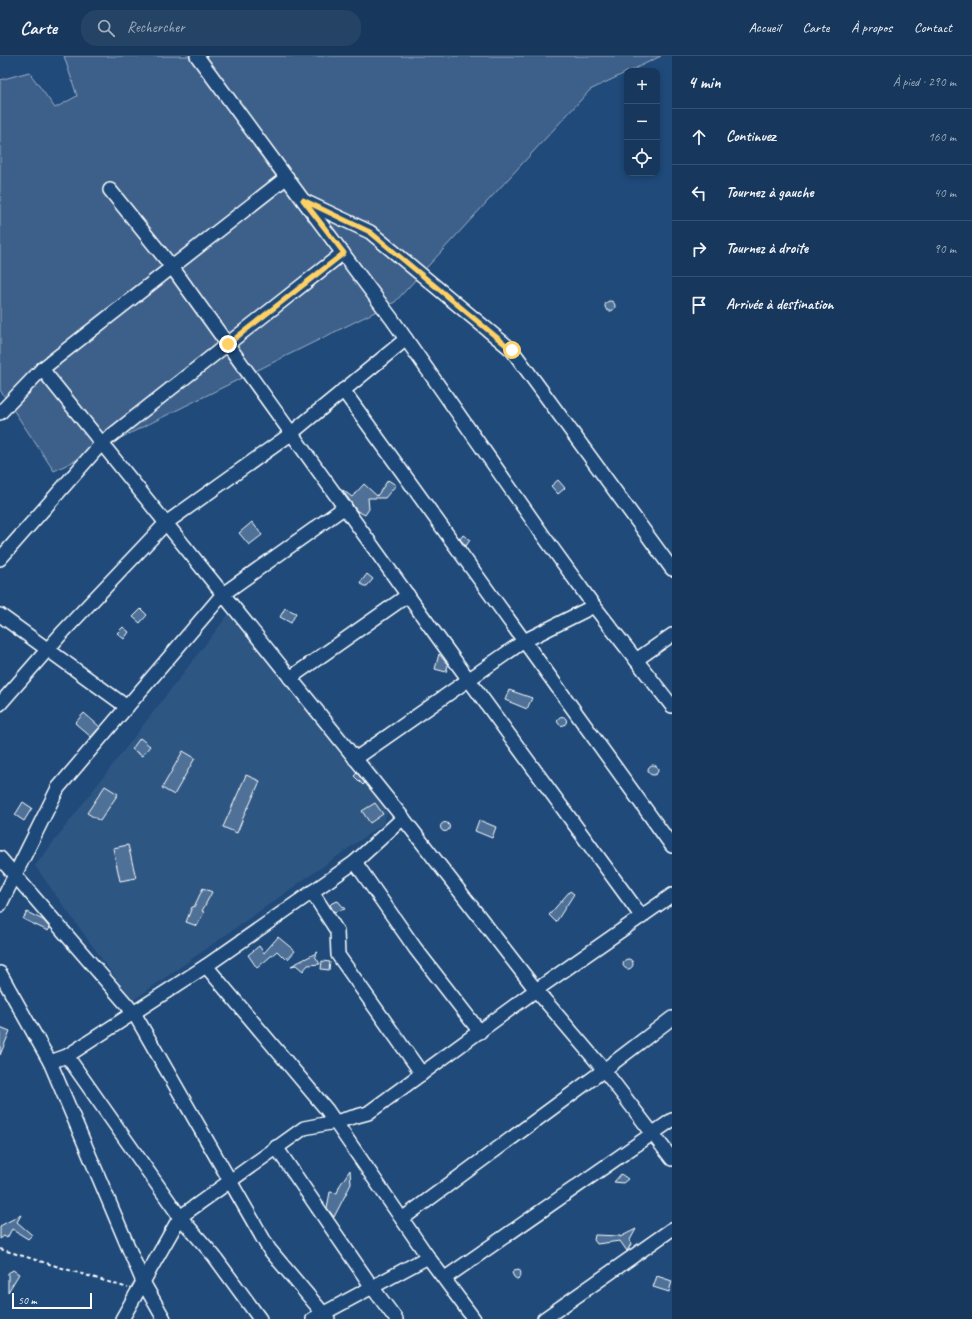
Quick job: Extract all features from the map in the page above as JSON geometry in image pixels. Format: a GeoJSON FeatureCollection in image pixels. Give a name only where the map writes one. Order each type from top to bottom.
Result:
{"type":"FeatureCollection","features":[{"type":"Feature","properties":{"kind":"street"},"geometry":{"type":"LineString","coordinates":[[197,56],[344,253],[594,606],[672,706]]}},
{"type":"Feature","properties":{"kind":"street"},"geometry":{"type":"LineString","coordinates":[[0,413],[42,369],[287,177]]}},
{"type":"Feature","properties":{"kind":"street"},"geometry":{"type":"LineString","coordinates":[[110,190],[172,267],[469,680],[642,917]]}},
{"type":"Feature","properties":{"kind":"street"},"geometry":{"type":"LineString","coordinates":[[303,200],[370,232],[512,350],[672,569]]}},
{"type":"Feature","properties":{"kind":"street"},"geometry":{"type":"LineString","coordinates":[[0,559],[102,443],[344,253]]}},
{"type":"Feature","properties":{"kind":"street"},"geometry":{"type":"LineString","coordinates":[[0,704],[47,650],[166,523],[291,433],[406,339]]}},
{"type":"Feature","properties":{"kind":"street"},"geometry":{"type":"LineString","coordinates":[[42,369],[402,818],[536,990],[604,1070],[672,1159]]}},
{"type":"Feature","properties":{"kind":"street"},"geometry":{"type":"LineString","coordinates":[[343,390],[672,846]]}},
{"type":"Feature","properties":{"kind":"street"},"geometry":{"type":"LineString","coordinates":[[0,905],[58,788],[223,594],[345,507]]}},
{"type":"Feature","properties":{"kind":"street"},"geometry":{"type":"LineString","coordinates":[[290,678],[408,595]]}},
{"type":"Feature","properties":{"kind":"street"},"geometry":{"type":"LineString","coordinates":[[355,759],[524,641],[594,606]]}},
{"type":"Feature","properties":{"kind":"street"},"geometry":{"type":"LineString","coordinates":[[0,615],[127,707]]}},
{"type":"Feature","properties":{"kind":"street"},"geometry":{"type":"LineString","coordinates":[[636,660],[672,635]]}},
{"type":"Feature","properties":{"kind":"street"},"geometry":{"type":"LineString","coordinates":[[50,1062],[67,1056],[206,966],[356,862],[402,818]]}},
{"type":"Feature","properties":{"kind":"street"},"geometry":{"type":"LineString","coordinates":[[0,858],[134,1013],[269,1249],[321,1317],[372,1287],[428,1257]]}},
{"type":"Feature","properties":{"kind":"street"},"geometry":{"type":"LineString","coordinates":[[356,862],[415,948],[480,1032]]}},
{"type":"Feature","properties":{"kind":"street"},"geometry":{"type":"LineString","coordinates":[[312,892],[337,931],[338,955],[422,1074]]}},
{"type":"Feature","properties":{"kind":"street"},"geometry":{"type":"LineString","coordinates":[[122,1319],[180,1217],[304,1128],[335,1122],[368,1113],[536,990],[672,896]]}},
{"type":"Feature","properties":{"kind":"street"},"geometry":{"type":"LineString","coordinates":[[206,966],[327,1110],[428,1257],[474,1319]]}},
{"type":"Feature","properties":{"kind":"street"},"geometry":{"type":"LineString","coordinates":[[0,973],[50,1062],[141,1287],[164,1319]]}},
{"type":"Feature","properties":{"kind":"street"},"geometry":{"type":"LineString","coordinates":[[402,1220],[672,1018]]}},
{"type":"Feature","properties":{"kind":"street"},"geometry":{"type":"LineString","coordinates":[[67,1056],[180,1217],[214,1256],[260,1319]]}},
{"type":"Feature","properties":{"kind":"street"},"geometry":{"type":"LineString","coordinates":[[444,1278],[672,1120]]}},
{"type":"Feature","properties":{"kind":"street"},"geometry":{"type":"LineString","coordinates":[[276,1147],[372,1287],[396,1319]]}},
{"type":"Feature","properties":{"kind":"street"},"geometry":{"type":"LineString","coordinates":[[544,1319],[672,1229]]}},
{"type":"Feature","properties":{"kind":"path"},"geometry":{"type":"LineString","coordinates":[[0,1249],[141,1287]]}},
{"type":"Feature","properties":{"kind":"shaded area"},"geometry":{"type":"Polygon","coordinates":[[[64,56],[661,56],[636,68],[624,68],[624,73],[590,90],[395,302],[54,471],[0,390],[0,80],[29,72],[55,108],[77,96],[64,56]]]}},
{"type":"Feature","properties":{"kind":"shaded area"},"geometry":{"type":"Polygon","coordinates":[[[231,611],[301,677],[380,773],[390,805],[383,824],[132,1001],[35,866],[231,611]]]}},
{"type":"Feature","properties":{"kind":"building"},"geometry":{"type":"Polygon","coordinates":[[[608,301],[612,301],[614,302],[614,310],[608,311],[605,308],[605,304],[608,301]]]}},
{"type":"Feature","properties":{"kind":"building"},"geometry":{"type":"Polygon","coordinates":[[[388,480],[396,485],[385,498],[368,498],[369,509],[365,515],[357,511],[343,491],[352,497],[364,484],[377,496],[388,480]]]}},
{"type":"Feature","properties":{"kind":"building"},"geometry":{"type":"Polygon","coordinates":[[[558,480],[565,488],[558,494],[551,486],[558,480]]]}},
{"type":"Feature","properties":{"kind":"building"},"geometry":{"type":"Polygon","coordinates":[[[252,522],[262,535],[249,545],[239,533],[252,522]]]}},
{"type":"Feature","properties":{"kind":"building"},"geometry":{"type":"Polygon","coordinates":[[[463,535],[470,540],[466,546],[460,539],[463,535]]]}},
{"type":"Feature","properties":{"kind":"building"},"geometry":{"type":"Polygon","coordinates":[[[367,574],[373,579],[367,586],[364,586],[360,583],[367,574]]]}},
{"type":"Feature","properties":{"kind":"building"},"geometry":{"type":"Polygon","coordinates":[[[285,608],[296,613],[291,623],[280,617],[285,608]]]}},
{"type":"Feature","properties":{"kind":"building"},"geometry":{"type":"Polygon","coordinates":[[[141,609],[147,615],[140,623],[133,617],[141,609]]]}},
{"type":"Feature","properties":{"kind":"building"},"geometry":{"type":"Polygon","coordinates":[[[123,627],[129,632],[124,639],[117,633],[123,627]]]}},
{"type":"Feature","properties":{"kind":"building"},"geometry":{"type":"Polygon","coordinates":[[[439,654],[448,665],[446,672],[435,669],[439,654]]]}},
{"type":"Feature","properties":{"kind":"building"},"geometry":{"type":"Polygon","coordinates":[[[509,690],[532,698],[527,709],[505,700],[509,690]]]}},
{"type":"Feature","properties":{"kind":"building"},"geometry":{"type":"Polygon","coordinates":[[[84,713],[100,727],[91,737],[75,723],[84,713]]]}},
{"type":"Feature","properties":{"kind":"building"},"geometry":{"type":"Polygon","coordinates":[[[562,716],[567,721],[562,726],[557,721],[562,716]]]}},
{"type":"Feature","properties":{"kind":"building"},"geometry":{"type":"Polygon","coordinates":[[[140,738],[150,746],[142,756],[132,749],[140,738]]]}},
{"type":"Feature","properties":{"kind":"building"},"geometry":{"type":"Polygon","coordinates":[[[183,751],[195,758],[174,795],[162,788],[183,751]]]}},
{"type":"Feature","properties":{"kind":"building"},"geometry":{"type":"Polygon","coordinates":[[[653,765],[658,770],[653,775],[648,770],[653,765]]]}},
{"type":"Feature","properties":{"kind":"building"},"geometry":{"type":"Polygon","coordinates":[[[357,773],[365,783],[363,785],[354,776],[357,773]]]}},
{"type":"Feature","properties":{"kind":"building"},"geometry":{"type":"Polygon","coordinates":[[[246,775],[260,781],[237,833],[223,827],[246,775]]]}},
{"type":"Feature","properties":{"kind":"building"},"geometry":{"type":"Polygon","coordinates":[[[105,786],[118,794],[100,821],[87,813],[105,786]]]}},
{"type":"Feature","properties":{"kind":"building"},"geometry":{"type":"Polygon","coordinates":[[[23,802],[32,808],[24,821],[15,815],[23,802]]]}},
{"type":"Feature","properties":{"kind":"building"},"geometry":{"type":"Polygon","coordinates":[[[375,803],[383,814],[370,823],[362,811],[375,803]]]}},
{"type":"Feature","properties":{"kind":"building"},"geometry":{"type":"Polygon","coordinates":[[[479,820],[496,827],[492,838],[475,831],[479,820]]]}},
{"type":"Feature","properties":{"kind":"building"},"geometry":{"type":"Polygon","coordinates":[[[445,822],[450,827],[445,832],[440,827],[445,822]]]}},
{"type":"Feature","properties":{"kind":"building"},"geometry":{"type":"Polygon","coordinates":[[[128,845],[136,878],[120,881],[113,848],[128,845]]]}},
{"type":"Feature","properties":{"kind":"building"},"geometry":{"type":"Polygon","coordinates":[[[203,888],[212,892],[202,911],[204,912],[197,926],[186,922],[192,907],[194,907],[203,888]]]}},
{"type":"Feature","properties":{"kind":"building"},"geometry":{"type":"Polygon","coordinates":[[[570,891],[574,894],[556,922],[549,915],[570,891]]]}},
{"type":"Feature","properties":{"kind":"building"},"geometry":{"type":"Polygon","coordinates":[[[338,901],[345,909],[334,912],[330,905],[338,901]]]}},
{"type":"Feature","properties":{"kind":"building"},"geometry":{"type":"Polygon","coordinates":[[[27,912],[43,920],[50,928],[48,931],[23,919],[27,912]]]}},
{"type":"Feature","properties":{"kind":"building"},"geometry":{"type":"Polygon","coordinates":[[[278,937],[295,951],[288,959],[287,957],[285,959],[277,951],[257,968],[248,955],[259,946],[264,953],[278,937]]]}},
{"type":"Feature","properties":{"kind":"building"},"geometry":{"type":"Polygon","coordinates":[[[318,952],[315,956],[320,964],[308,965],[303,971],[296,965],[291,966],[318,952]]]}},
{"type":"Feature","properties":{"kind":"building"},"geometry":{"type":"Polygon","coordinates":[[[626,959],[630,959],[632,960],[632,968],[626,969],[623,966],[623,962],[626,959]]]}},
{"type":"Feature","properties":{"kind":"building"},"geometry":{"type":"Polygon","coordinates":[[[322,961],[330,962],[329,970],[321,969],[322,961]]]}},
{"type":"Feature","properties":{"kind":"building"},"geometry":{"type":"Polygon","coordinates":[[[0,1027],[10,1031],[0,1055],[0,1027]]]}},
{"type":"Feature","properties":{"kind":"building"},"geometry":{"type":"Polygon","coordinates":[[[350,1170],[351,1184],[334,1217],[327,1208],[330,1192],[337,1193],[340,1185],[350,1170]]]}},
{"type":"Feature","properties":{"kind":"building"},"geometry":{"type":"Polygon","coordinates":[[[621,1174],[628,1179],[623,1183],[614,1182],[621,1174]]]}},
{"type":"Feature","properties":{"kind":"building"},"geometry":{"type":"Polygon","coordinates":[[[21,1215],[17,1222],[32,1235],[28,1239],[12,1229],[7,1238],[4,1236],[0,1239],[0,1226],[21,1215]]]}},
{"type":"Feature","properties":{"kind":"building"},"geometry":{"type":"Polygon","coordinates":[[[636,1229],[630,1240],[631,1244],[627,1251],[620,1241],[597,1244],[594,1240],[595,1235],[620,1237],[636,1229]]]}},
{"type":"Feature","properties":{"kind":"building"},"geometry":{"type":"Polygon","coordinates":[[[519,1269],[521,1273],[518,1280],[512,1273],[514,1270],[519,1269]]]}},
{"type":"Feature","properties":{"kind":"building"},"geometry":{"type":"Polygon","coordinates":[[[13,1270],[19,1274],[8,1292],[8,1273],[13,1270]]]}},
{"type":"Feature","properties":{"kind":"building"},"geometry":{"type":"Polygon","coordinates":[[[657,1276],[672,1281],[669,1292],[653,1287],[657,1276]]]}},
{"type":"Feature","properties":{"kind":"route"},"geometry":{"type":"LineString","coordinates":[[228,344],[344,253],[303,200],[370,232],[512,350]]}}]}
